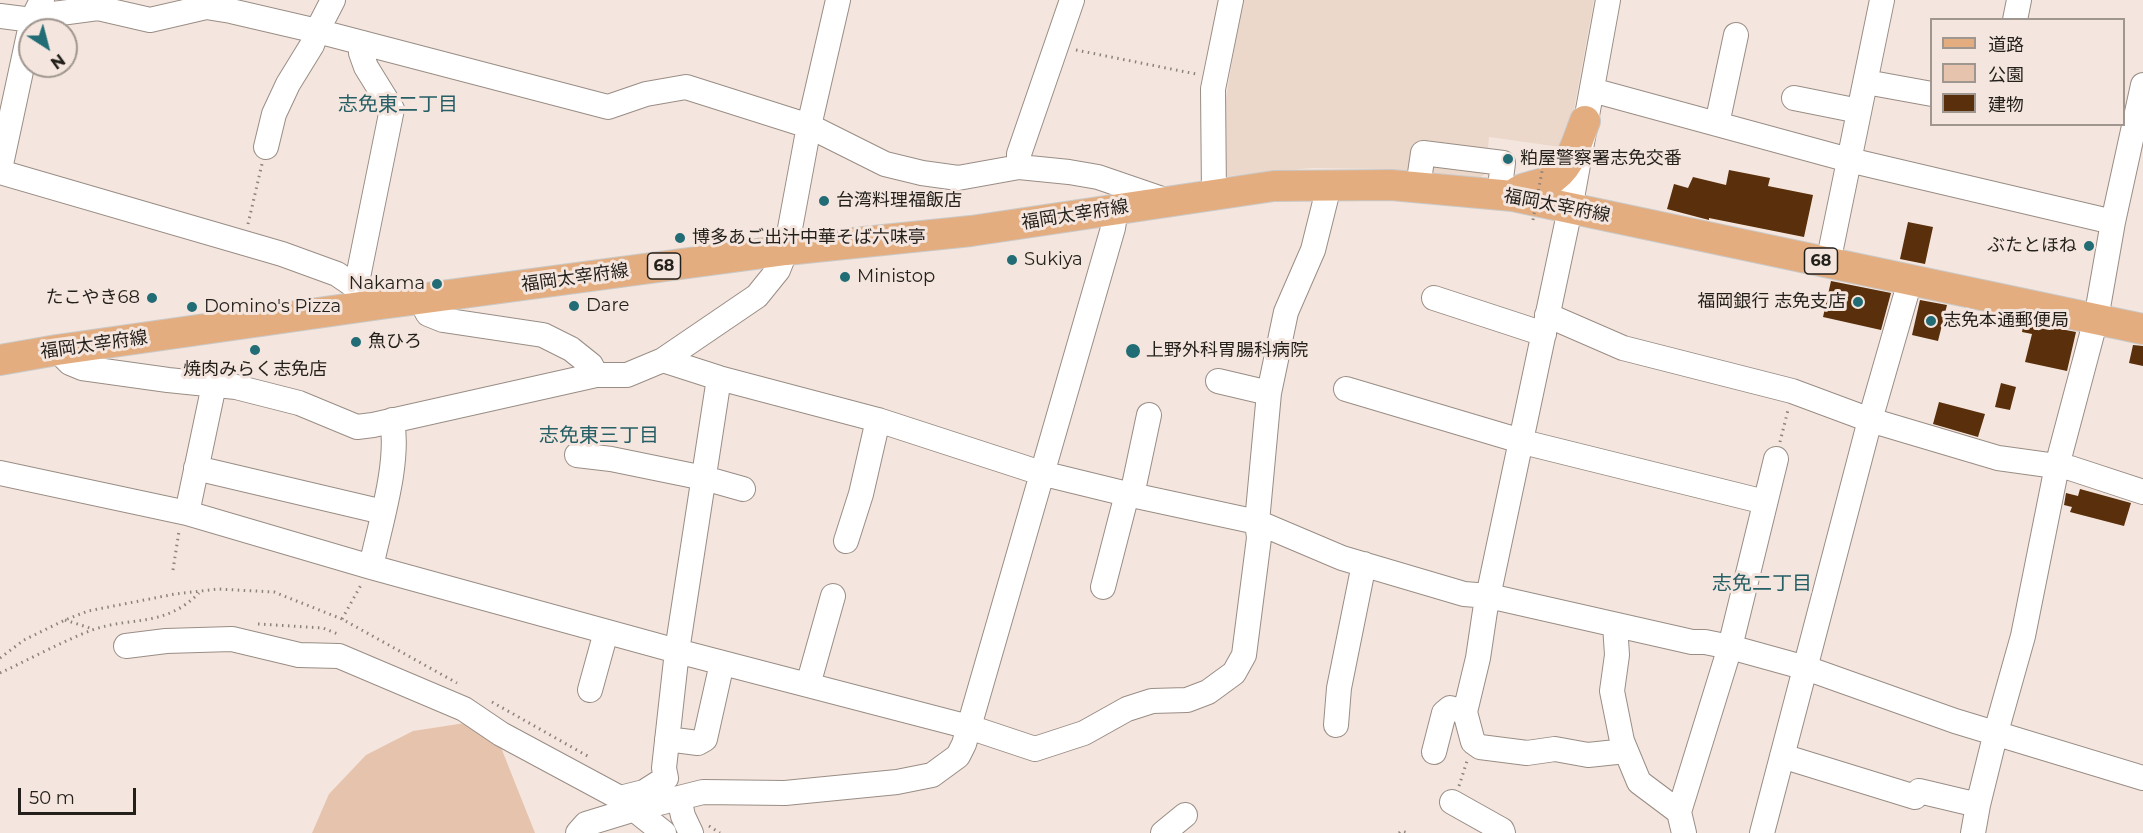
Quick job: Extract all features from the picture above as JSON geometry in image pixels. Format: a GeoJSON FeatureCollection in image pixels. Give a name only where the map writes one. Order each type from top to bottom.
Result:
{"type":"FeatureCollection","features":[{"type":"Feature","properties":{"kind":"main road"},"geometry":{"type":"LineString","coordinates":[[1506,195],[1550,180],[1568,162],[1586,121]]}},
{"type":"Feature","properties":{"kind":"main road","name":"福岡太宰府線"},"geometry":{"type":"LineString","coordinates":[[0,360],[381,304],[786,250],[971,231],[1274,186],[1418,187],[1506,195],[2143,329]]}},
{"type":"Feature","properties":{"kind":"street"},"geometry":{"type":"LineString","coordinates":[[266,147],[274,114],[288,84],[312,45],[333,0]]}},
{"type":"Feature","properties":{"kind":"street"},"geometry":{"type":"LineString","coordinates":[[57,350],[70,363],[82,368],[236,387],[299,403],[357,427],[596,375],[627,375],[663,360],[757,296],[778,270],[786,250],[809,126],[838,0]]}},
{"type":"Feature","properties":{"kind":"street"},"geometry":{"type":"LineString","coordinates":[[1019,167],[1019,154],[1072,0]]}},
{"type":"Feature","properties":{"kind":"street"},"geometry":{"type":"LineString","coordinates":[[1214,195],[1213,89],[1231,0]]}},
{"type":"Feature","properties":{"kind":"street"},"geometry":{"type":"LineString","coordinates":[[1608,0],[1570,209],[1465,712],[1473,742],[1480,747],[1527,753],[1555,749],[1588,755],[1626,751]]}},
{"type":"Feature","properties":{"kind":"street"},"geometry":{"type":"LineString","coordinates":[[1828,263],[1882,0]]}},
{"type":"Feature","properties":{"kind":"street"},"geometry":{"type":"LineString","coordinates":[[2015,18],[2019,0]]}},
{"type":"Feature","properties":{"kind":"street"},"geometry":{"type":"LineString","coordinates":[[0,15],[37,10],[53,15],[98,8],[150,20],[206,7],[231,10],[608,107],[646,94],[686,87],[809,126],[885,164],[922,173],[957,177],[1019,167],[1098,177],[1168,201]]}},
{"type":"Feature","properties":{"kind":"street"},"geometry":{"type":"LineString","coordinates":[[37,10],[0,171],[282,254],[337,274],[381,304]]}},
{"type":"Feature","properties":{"kind":"street"},"geometry":{"type":"LineString","coordinates":[[1717,124],[1736,35]]}},
{"type":"Feature","properties":{"kind":"street"},"geometry":{"type":"LineString","coordinates":[[356,287],[392,109],[366,67],[361,53],[363,43]]}},
{"type":"Feature","properties":{"kind":"street"},"geometry":{"type":"LineString","coordinates":[[1866,82],[1930,94]]}},
{"type":"Feature","properties":{"kind":"street"},"geometry":{"type":"LineString","coordinates":[[1973,833],[1996,732],[2023,636],[2057,466],[2096,319],[2127,126],[2143,86],[2125,84]]}},
{"type":"Feature","properties":{"kind":"street"},"geometry":{"type":"LineString","coordinates":[[1592,90],[1849,160],[2113,222]]}},
{"type":"Feature","properties":{"kind":"street"},"geometry":{"type":"LineString","coordinates":[[1794,98],[1859,111]]}},
{"type":"Feature","properties":{"kind":"street"},"geometry":{"type":"LineString","coordinates":[[1418,187],[1423,153],[1503,163],[1506,195]]}},
{"type":"Feature","properties":{"kind":"street"},"geometry":{"type":"LineString","coordinates":[[0,473],[185,512],[371,567],[606,632],[969,727],[1035,749],[1084,733],[1127,709],[1152,701],[1187,700],[1208,692],[1234,673],[1245,655],[1259,538],[1257,522],[1269,393],[1286,312],[1312,250],[1329,186]]}},
{"type":"Feature","properties":{"kind":"street"},"geometry":{"type":"LineString","coordinates":[[628,803],[679,798],[703,792],[785,794],[897,782],[932,775],[958,756],[969,727],[1113,228],[1116,209]]}},
{"type":"Feature","properties":{"kind":"street"},"geometry":{"type":"LineString","coordinates":[[1762,833],[1870,420],[1910,280]]}},
{"type":"Feature","properties":{"kind":"street"},"geometry":{"type":"LineString","coordinates":[[1434,298],[1546,325],[1623,348],[1792,391],[1870,420],[1998,458],[2070,468],[2143,492]]}},
{"type":"Feature","properties":{"kind":"street"},"geometry":{"type":"LineString","coordinates":[[420,299],[428,314],[443,320],[543,335],[571,349],[591,365],[596,375]]}},
{"type":"Feature","properties":{"kind":"street"},"geometry":{"type":"LineString","coordinates":[[663,360],[719,378],[878,420],[1041,473],[1257,522],[1342,558],[1464,594],[1489,596],[1692,642],[1730,647],[1806,668],[1955,721],[2143,778]]}},
{"type":"Feature","properties":{"kind":"street"},"geometry":{"type":"LineString","coordinates":[[578,833],[586,824],[628,803],[666,778],[664,768],[677,651],[719,378]]}},
{"type":"Feature","properties":{"kind":"street"},"geometry":{"type":"LineString","coordinates":[[1218,381],[1269,393]]}},
{"type":"Feature","properties":{"kind":"street"},"geometry":{"type":"LineString","coordinates":[[185,512],[214,385]]}},
{"type":"Feature","properties":{"kind":"street"},"geometry":{"type":"LineString","coordinates":[[1346,389],[1532,444],[1765,502]]}},
{"type":"Feature","properties":{"kind":"street"},"geometry":{"type":"LineString","coordinates":[[1103,587],[1130,494],[1149,415]]}},
{"type":"Feature","properties":{"kind":"street"},"geometry":{"type":"LineString","coordinates":[[371,567],[394,458],[395,437],[392,420]]}},
{"type":"Feature","properties":{"kind":"street"},"geometry":{"type":"LineString","coordinates":[[846,541],[861,494],[878,420]]}},
{"type":"Feature","properties":{"kind":"street"},"geometry":{"type":"LineString","coordinates":[[577,455],[611,459],[704,478],[743,489]]}},
{"type":"Feature","properties":{"kind":"street"},"geometry":{"type":"LineString","coordinates":[[1615,625],[1617,655],[1611,691],[1626,751],[1639,782],[1682,822],[1730,647],[1776,459]]}},
{"type":"Feature","properties":{"kind":"street"},"geometry":{"type":"LineString","coordinates":[[196,468],[382,512]]}},
{"type":"Feature","properties":{"kind":"street"},"geometry":{"type":"LineString","coordinates":[[1336,725],[1339,688],[1364,564]]}},
{"type":"Feature","properties":{"kind":"street"},"geometry":{"type":"LineString","coordinates":[[808,685],[833,596]]}},
{"type":"Feature","properties":{"kind":"street"},"geometry":{"type":"LineString","coordinates":[[590,690],[606,632]]}},
{"type":"Feature","properties":{"kind":"street"},"geometry":{"type":"LineString","coordinates":[[126,646],[166,640],[232,639],[298,655],[339,656],[464,709],[501,734],[628,803],[663,833]]}},
{"type":"Feature","properties":{"kind":"street"},"geometry":{"type":"LineString","coordinates":[[667,740],[698,742],[705,740],[722,663]]}},
{"type":"Feature","properties":{"kind":"street"},"geometry":{"type":"LineString","coordinates":[[1434,752],[1444,713],[1450,708],[1465,712]]}},
{"type":"Feature","properties":{"kind":"street"},"geometry":{"type":"LineString","coordinates":[[1782,756],[1915,798],[1919,791],[1978,805]]}},
{"type":"Feature","properties":{"kind":"street"},"geometry":{"type":"LineString","coordinates":[[679,798],[685,822],[691,833]]}},
{"type":"Feature","properties":{"kind":"street"},"geometry":{"type":"LineString","coordinates":[[1452,802],[1502,830],[1503,833]]}},
{"type":"Feature","properties":{"kind":"street"},"geometry":{"type":"LineString","coordinates":[[1163,833],[1185,815]]}},
{"type":"Feature","properties":{"kind":"path"},"geometry":{"type":"LineString","coordinates":[[1057,46],[1215,78]]}},
{"type":"Feature","properties":{"kind":"path"},"geometry":{"type":"LineString","coordinates":[[243,243],[266,147]]}},
{"type":"Feature","properties":{"kind":"path"},"geometry":{"type":"LineString","coordinates":[[1533,220],[1543,166]]}},
{"type":"Feature","properties":{"kind":"path"},"geometry":{"type":"LineString","coordinates":[[1776,459],[1792,391]]}},
{"type":"Feature","properties":{"kind":"path"},"geometry":{"type":"LineString","coordinates":[[173,570],[185,512]]}},
{"type":"Feature","properties":{"kind":"path"},"geometry":{"type":"LineString","coordinates":[[342,620],[371,567]]}},
{"type":"Feature","properties":{"kind":"path"},"geometry":{"type":"LineString","coordinates":[[0,673],[94,630],[162,617],[190,602],[200,591]]}},
{"type":"Feature","properties":{"kind":"path"},"geometry":{"type":"LineString","coordinates":[[0,658],[24,640],[88,611],[175,594]]}},
{"type":"Feature","properties":{"kind":"path"},"geometry":{"type":"LineString","coordinates":[[64,620],[94,630]]}},
{"type":"Feature","properties":{"kind":"path"},"geometry":{"type":"LineString","coordinates":[[1452,802],[1473,742]]}},
{"type":"Feature","properties":{"kind":"path"},"geometry":{"type":"LineString","coordinates":[[1399,833],[1401,831],[1408,833]]}},
{"type":"Feature","properties":{"kind":"shaded area"},"geometry":{"type":"Polygon","coordinates":[[[1242,0],[1594,0],[1567,148],[1489,137],[1486,173],[1475,182],[1378,169],[1312,168],[1221,177],[1222,123],[1242,0]]]}},
{"type":"Feature","properties":{"kind":"green space"},"geometry":{"type":"Polygon","coordinates":[[[465,723],[500,745],[535,833],[312,833],[329,794],[366,755],[413,731],[465,723]]]}},
{"type":"Feature","properties":{"kind":"building"},"geometry":{"type":"Polygon","coordinates":[[[1729,170],[1770,178],[1768,186],[1813,195],[1804,237],[1709,218],[1709,220],[1667,209],[1674,184],[1688,188],[1693,177],[1726,185],[1729,170]]]}},
{"type":"Feature","properties":{"kind":"building"},"geometry":{"type":"Polygon","coordinates":[[[1908,222],[1933,227],[1925,264],[1900,259],[1908,222]]]}},
{"type":"Feature","properties":{"kind":"building"},"geometry":{"type":"Polygon","coordinates":[[[1831,281],[1891,293],[1881,330],[1823,317],[1831,281]]]}},
{"type":"Feature","properties":{"kind":"building"},"geometry":{"type":"Polygon","coordinates":[[[1920,300],[1947,305],[1938,341],[1912,335],[1920,300]]]}},
{"type":"Feature","properties":{"kind":"building"},"geometry":{"type":"Polygon","coordinates":[[[2024,322],[2076,332],[2067,371],[2025,362],[2032,334],[2022,332],[2024,322]]]}},
{"type":"Feature","properties":{"kind":"building"},"geometry":{"type":"Polygon","coordinates":[[[2133,345],[2143,346],[2143,366],[2129,363],[2133,345]]]}},
{"type":"Feature","properties":{"kind":"building"},"geometry":{"type":"Polygon","coordinates":[[[2001,383],[2016,387],[2010,410],[1995,407],[2001,383]]]}},
{"type":"Feature","properties":{"kind":"building"},"geometry":{"type":"Polygon","coordinates":[[[1939,402],[1985,414],[1978,437],[1933,424],[1939,402]]]}},
{"type":"Feature","properties":{"kind":"building"},"geometry":{"type":"Polygon","coordinates":[[[2080,489],[2131,503],[2124,526],[2070,512],[2072,507],[2064,505],[2066,493],[2078,496],[2080,489]]]}},
{"type":"Feature","properties":{"kind":"place","name":"粕屋警察署志免交番"},"geometry":{"type":"Point","coordinates":[1508,159]}},
{"type":"Feature","properties":{"kind":"place","name":"台湾料理福飯店"},"geometry":{"type":"Point","coordinates":[824,201]}},
{"type":"Feature","properties":{"kind":"place","name":"博多あご出汁中華そば六味亭"},"geometry":{"type":"Point","coordinates":[680,238]}},
{"type":"Feature","properties":{"kind":"place","name":"ぶたとほね"},"geometry":{"type":"Point","coordinates":[2089,246]}},
{"type":"Feature","properties":{"kind":"place","name":"Sukiya"},"geometry":{"type":"Point","coordinates":[1012,260]}},
{"type":"Feature","properties":{"kind":"place","name":"Ministop"},"geometry":{"type":"Point","coordinates":[845,277]}},
{"type":"Feature","properties":{"kind":"place","name":"Nakama"},"geometry":{"type":"Point","coordinates":[437,284]}},
{"type":"Feature","properties":{"kind":"place","name":"たこやき68"},"geometry":{"type":"Point","coordinates":[152,298]}},
{"type":"Feature","properties":{"kind":"place","name":"福岡銀行 志免支店"},"geometry":{"type":"Point","coordinates":[1858,302]}},
{"type":"Feature","properties":{"kind":"place","name":"Dare"},"geometry":{"type":"Point","coordinates":[574,306]}},
{"type":"Feature","properties":{"kind":"place","name":"Domino's Pizza"},"geometry":{"type":"Point","coordinates":[192,307]}},
{"type":"Feature","properties":{"kind":"place","name":"志免本通郵便局"},"geometry":{"type":"Point","coordinates":[1931,321]}},
{"type":"Feature","properties":{"kind":"place","name":"魚ひろ"},"geometry":{"type":"Point","coordinates":[356,342]}},
{"type":"Feature","properties":{"kind":"place","name":"焼肉みらく志免店"},"geometry":{"type":"Point","coordinates":[255,350]}},
{"type":"Feature","properties":{"kind":"place","name":"上野外科胃腸科病院"},"geometry":{"type":"Point","coordinates":[1133,351]}},
{"type":"Feature","properties":{"kind":"district","name":"志免東二丁目"},"geometry":{"type":"Point","coordinates":[398,105]}},
{"type":"Feature","properties":{"kind":"district","name":"志免東三丁目"},"geometry":{"type":"Point","coordinates":[599,436]}},
{"type":"Feature","properties":{"kind":"district","name":"志免二丁目"},"geometry":{"type":"Point","coordinates":[1762,584]}}]}
